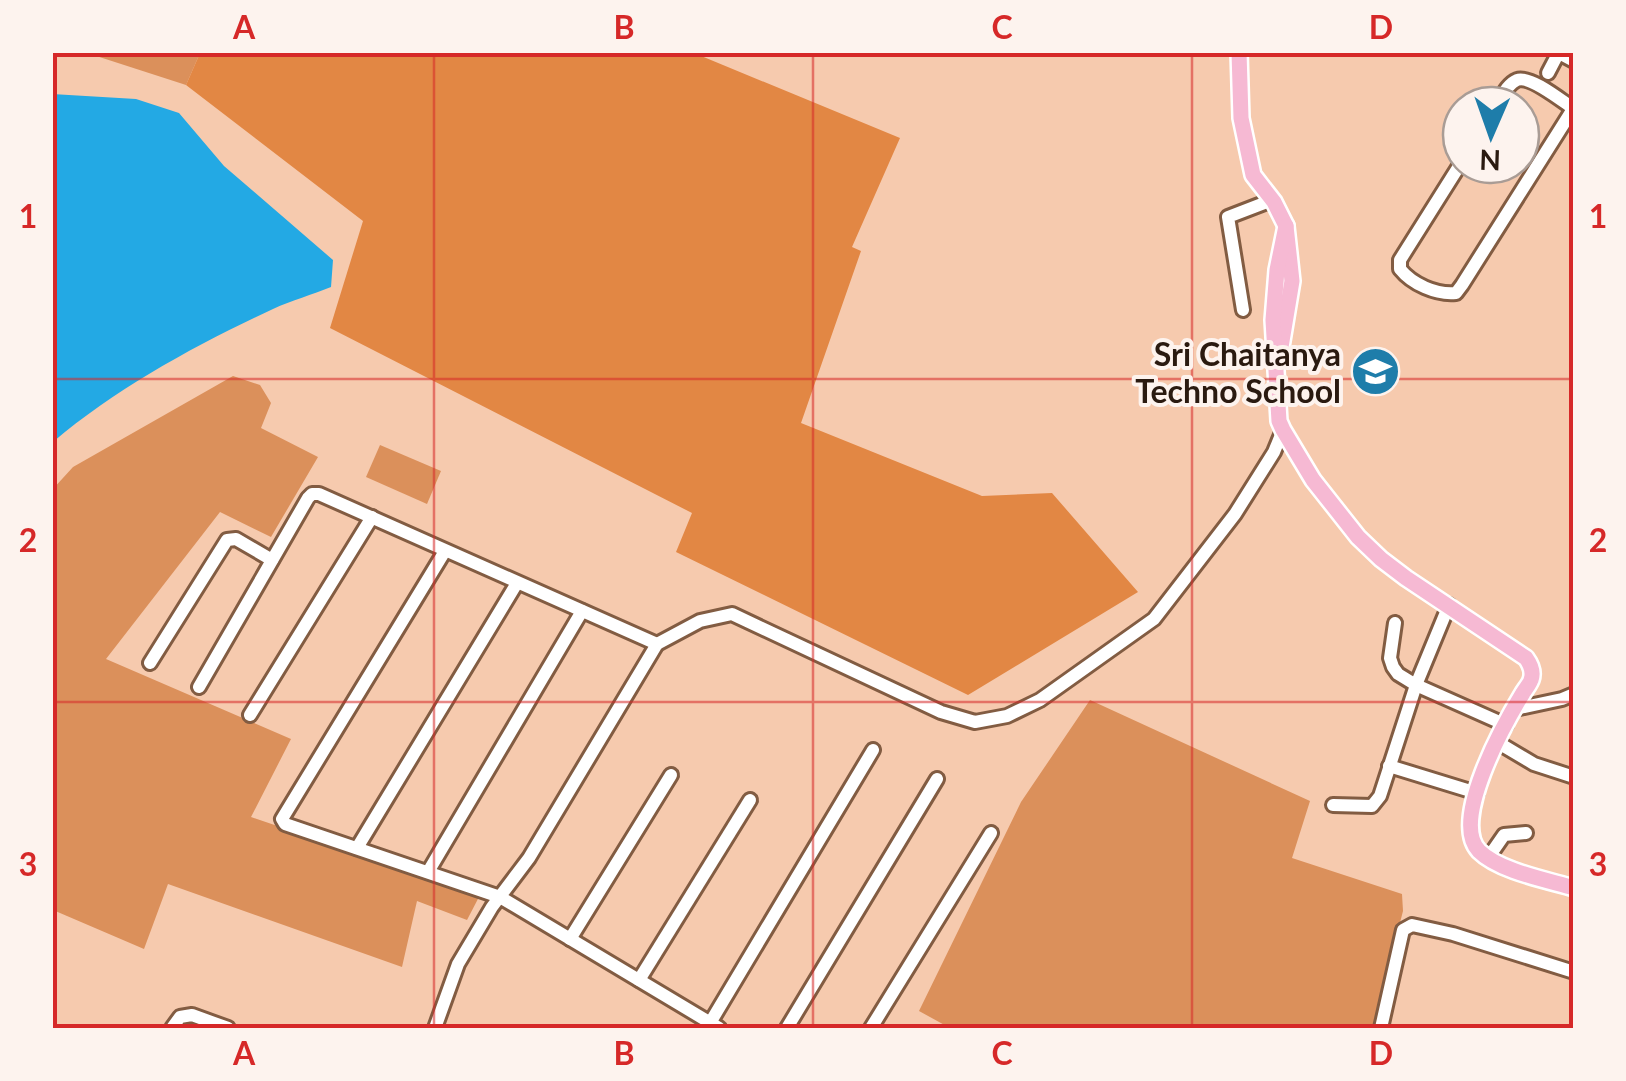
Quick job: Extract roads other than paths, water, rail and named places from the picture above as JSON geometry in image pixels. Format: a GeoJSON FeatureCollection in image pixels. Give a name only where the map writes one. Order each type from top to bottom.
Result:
{"type":"FeatureCollection","features":[{"type":"Feature","properties":{"kind":"main road"},"geometry":{"type":"LineString","coordinates":[[1239,52],[1241,118],[1252,175],[1286,226],[1273,320],[1279,421],[1313,480],[1358,537],[1406,578],[1526,658],[1531,666],[1531,681],[1490,754],[1470,820],[1472,842],[1500,865],[1574,888]]}},
{"type":"Feature","properties":{"kind":"street"},"geometry":{"type":"LineString","coordinates":[[1548,72],[1559,53],[1574,61]]}},
{"type":"Feature","properties":{"kind":"street"},"geometry":{"type":"LineString","coordinates":[[1510,85],[1528,79],[1537,85]]}},
{"type":"Feature","properties":{"kind":"street"},"geometry":{"type":"LineString","coordinates":[[1541,88],[1573,109],[1541,160]]}},
{"type":"Feature","properties":{"kind":"street"},"geometry":{"type":"LineString","coordinates":[[1447,185],[1400,260],[1400,269],[1408,280],[1448,294],[1456,293],[1462,285],[1525,185]]}},
{"type":"Feature","properties":{"kind":"street"},"geometry":{"type":"LineString","coordinates":[[1243,310],[1228,216],[1272,200]]}},
{"type":"Feature","properties":{"kind":"street"},"geometry":{"type":"LineString","coordinates":[[434,1028],[458,964],[529,858],[657,644],[700,621],[732,614],[941,712],[975,722],[1008,716],[1040,700],[1154,619],[1235,514],[1274,452],[1283,430]]}},
{"type":"Feature","properties":{"kind":"street"},"geometry":{"type":"LineString","coordinates":[[198,687],[312,494],[657,644]]}},
{"type":"Feature","properties":{"kind":"street"},"geometry":{"type":"LineString","coordinates":[[250,715],[372,517]]}},
{"type":"Feature","properties":{"kind":"street"},"geometry":{"type":"LineString","coordinates":[[150,663],[227,540],[236,539],[272,560]]}},
{"type":"Feature","properties":{"kind":"street"},"geometry":{"type":"LineString","coordinates":[[444,550],[282,818],[285,824],[500,897],[714,1026],[873,750]]}},
{"type":"Feature","properties":{"kind":"street"},"geometry":{"type":"LineString","coordinates":[[357,848],[517,582]]}},
{"type":"Feature","properties":{"kind":"street"},"geometry":{"type":"LineString","coordinates":[[1333,805],[1372,806],[1380,796],[1416,686],[1449,605]]}},
{"type":"Feature","properties":{"kind":"street"},"geometry":{"type":"LineString","coordinates":[[428,872],[582,611]]}},
{"type":"Feature","properties":{"kind":"street"},"geometry":{"type":"LineString","coordinates":[[1395,623],[1391,664],[1405,680],[1506,725]]}},
{"type":"Feature","properties":{"kind":"street"},"geometry":{"type":"LineString","coordinates":[[1515,709],[1574,694]]}},
{"type":"Feature","properties":{"kind":"street"},"geometry":{"type":"LineString","coordinates":[[1497,742],[1534,764],[1574,777]]}},
{"type":"Feature","properties":{"kind":"street"},"geometry":{"type":"LineString","coordinates":[[1389,766],[1477,794]]}},
{"type":"Feature","properties":{"kind":"street"},"geometry":{"type":"LineString","coordinates":[[570,939],[671,775]]}},
{"type":"Feature","properties":{"kind":"street"},"geometry":{"type":"LineString","coordinates":[[787,1028],[937,779]]}},
{"type":"Feature","properties":{"kind":"street"},"geometry":{"type":"LineString","coordinates":[[639,980],[750,800]]}},
{"type":"Feature","properties":{"kind":"street"},"geometry":{"type":"LineString","coordinates":[[877,1027],[991,833]]}},
{"type":"Feature","properties":{"kind":"street"},"geometry":{"type":"LineString","coordinates":[[1488,858],[1504,836],[1526,833]]}},
{"type":"Feature","properties":{"kind":"street"},"geometry":{"type":"LineString","coordinates":[[1381,1028],[1403,930],[1412,925],[1574,972]]}},
{"type":"Feature","properties":{"kind":"street"},"geometry":{"type":"LineString","coordinates":[[172,1028],[180,1017],[192,1015],[228,1028]]}},
{"type":"Feature","properties":{"kind":"water"},"geometry":{"type":"Polygon","coordinates":[[[52,94],[136,99],[179,113],[224,166],[333,260],[331,287],[273,309],[187,352],[104,403],[53,442],[52,94]]]}},
{"type":"Feature","properties":{"kind":"place","name":"Sri Chaitanya Techno School"},"geometry":{"type":"Point","coordinates":[1376,371]}}]}
